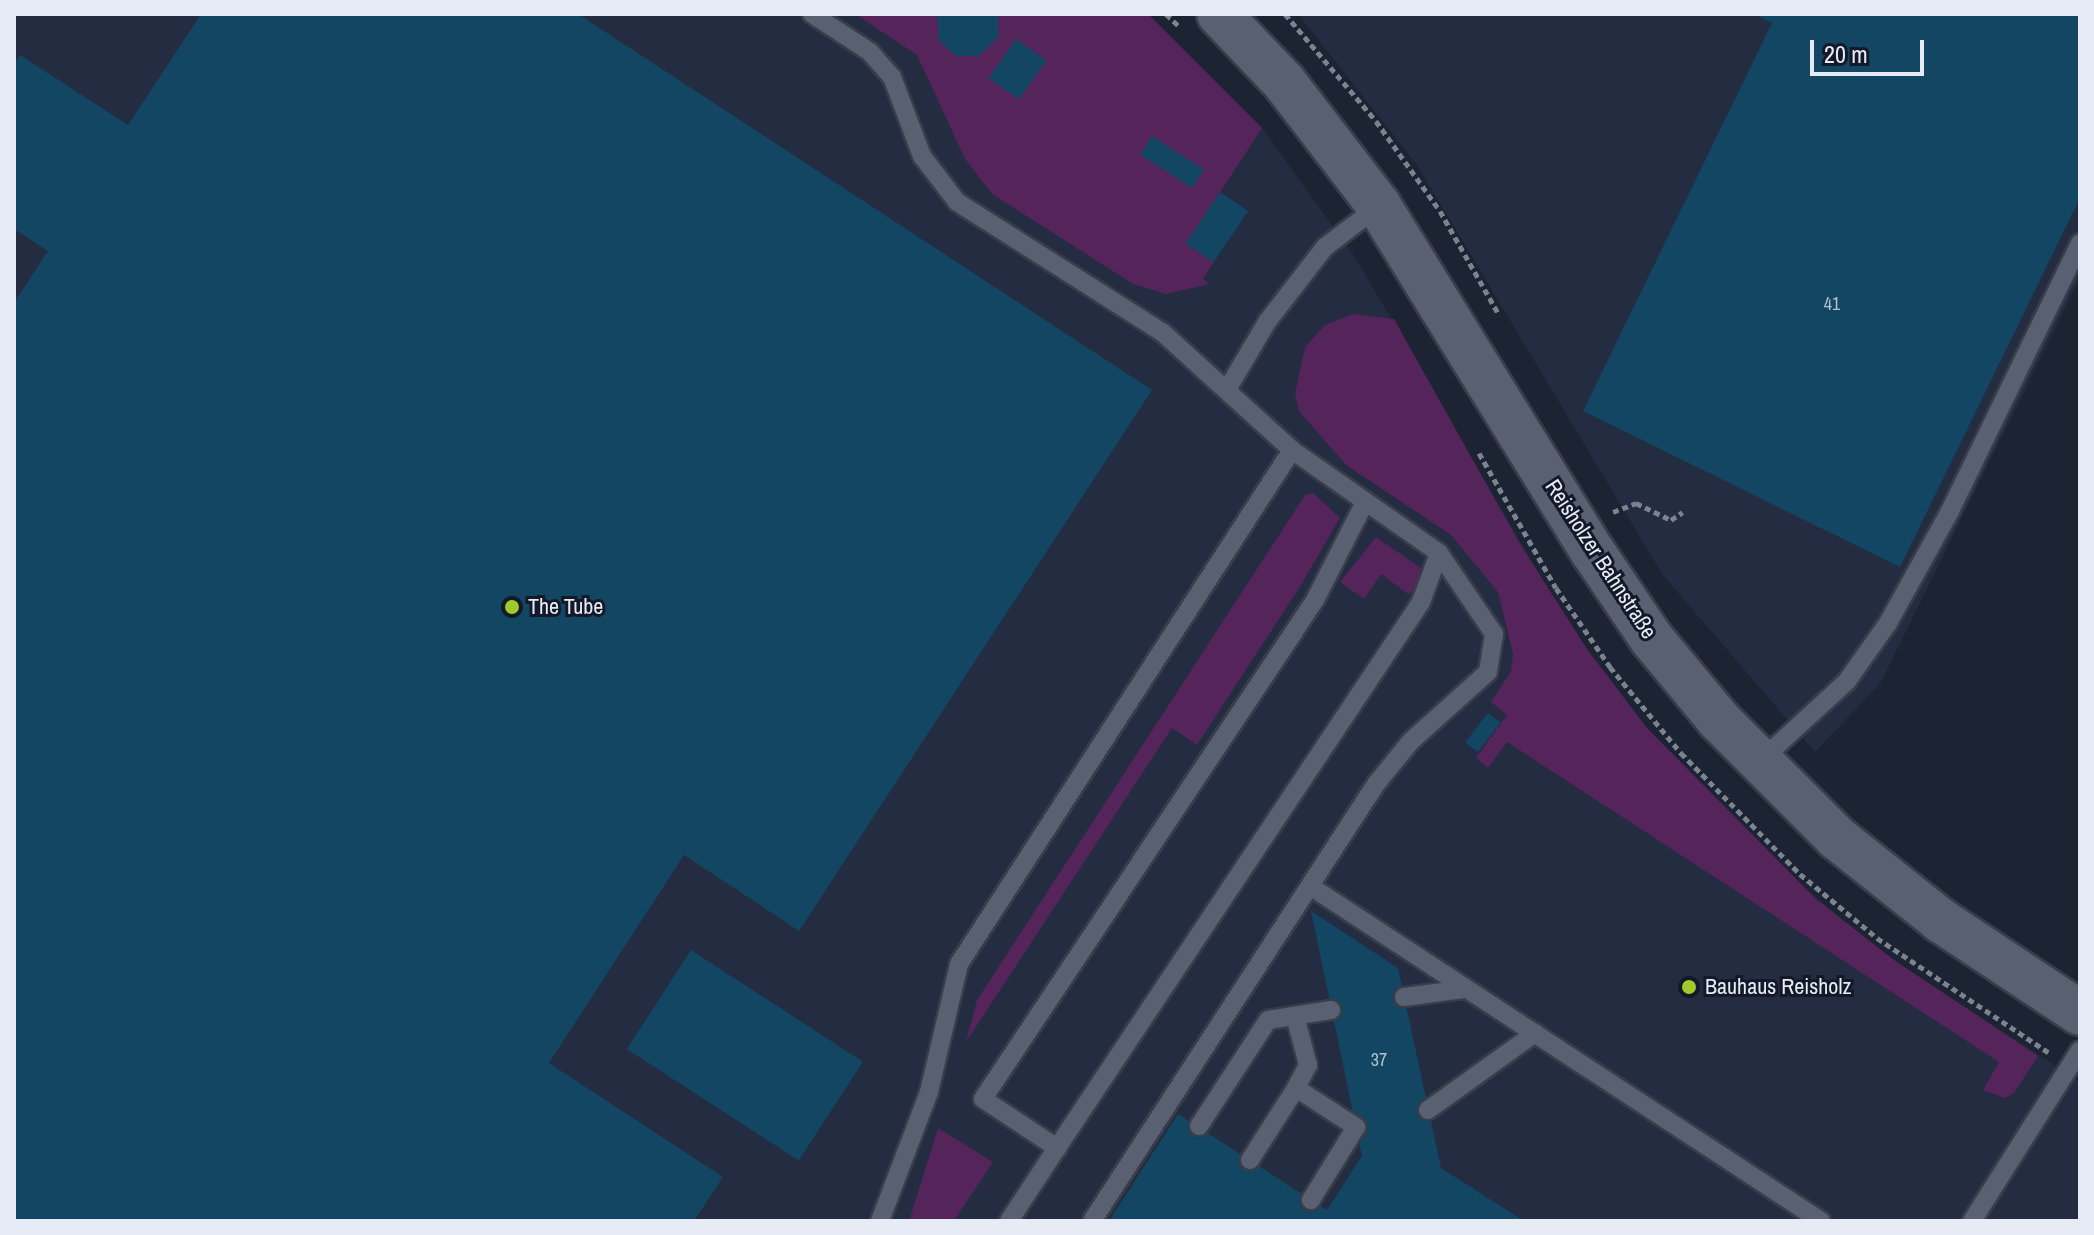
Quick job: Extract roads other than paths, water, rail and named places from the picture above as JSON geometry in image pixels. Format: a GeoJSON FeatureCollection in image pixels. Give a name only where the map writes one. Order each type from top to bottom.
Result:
{"type":"FeatureCollection","features":[{"type":"Feature","properties":{"kind":"main road","name":"Reisholzer Bahnstraße"},"geometry":{"type":"LineString","coordinates":[[1202,22],[1284,82],[1379,206],[1651,638],[1758,762],[1837,838],[1940,920],[2080,1013]]}},
{"type":"Feature","properties":{"kind":"lane"},"geometry":{"type":"LineString","coordinates":[[812,14],[870,52],[892,77],[922,156],[957,202],[1162,332],[1228,388],[1292,450],[1439,553],[1494,634],[1488,672],[1411,741],[1310,886],[1092,1221]]}},
{"type":"Feature","properties":{"kind":"lane"},"geometry":{"type":"LineString","coordinates":[[1228,388],[1267,322],[1325,247],[1379,206]]}},
{"type":"Feature","properties":{"kind":"lane"},"geometry":{"type":"LineString","coordinates":[[1758,762],[1847,681],[1901,601],[2080,243]]}},
{"type":"Feature","properties":{"kind":"lane"},"geometry":{"type":"LineString","coordinates":[[880,1221],[929,1092],[959,964],[1292,450]]}},
{"type":"Feature","properties":{"kind":"lane"},"geometry":{"type":"LineString","coordinates":[[1057,1148],[983,1099],[1315,600],[1365,502]]}},
{"type":"Feature","properties":{"kind":"lane"},"geometry":{"type":"LineString","coordinates":[[1009,1221],[1421,602],[1439,553]]}},
{"type":"Feature","properties":{"kind":"lane"},"geometry":{"type":"LineString","coordinates":[[1310,886],[1821,1221]]}},
{"type":"Feature","properties":{"kind":"lane"},"geometry":{"type":"LineString","coordinates":[[1404,997],[1465,989]]}},
{"type":"Feature","properties":{"kind":"lane"},"geometry":{"type":"LineString","coordinates":[[1199,1126],[1268,1020],[1331,1010]]}},
{"type":"Feature","properties":{"kind":"lane"},"geometry":{"type":"LineString","coordinates":[[1250,1160],[1308,1065],[1295,1016]]}},
{"type":"Feature","properties":{"kind":"lane"},"geometry":{"type":"LineString","coordinates":[[1428,1110],[1535,1033]]}},
{"type":"Feature","properties":{"kind":"lane"},"geometry":{"type":"LineString","coordinates":[[1972,1221],[2080,1050]]}},
{"type":"Feature","properties":{"kind":"lane"},"geometry":{"type":"LineString","coordinates":[[1296,1088],[1356,1127],[1311,1200]]}},
{"type":"Feature","properties":{"kind":"place","name":"The Tube"},"geometry":{"type":"Point","coordinates":[512,607]}},
{"type":"Feature","properties":{"kind":"place","name":"Bauhaus Reisholz"},"geometry":{"type":"Point","coordinates":[1689,987]}}]}
